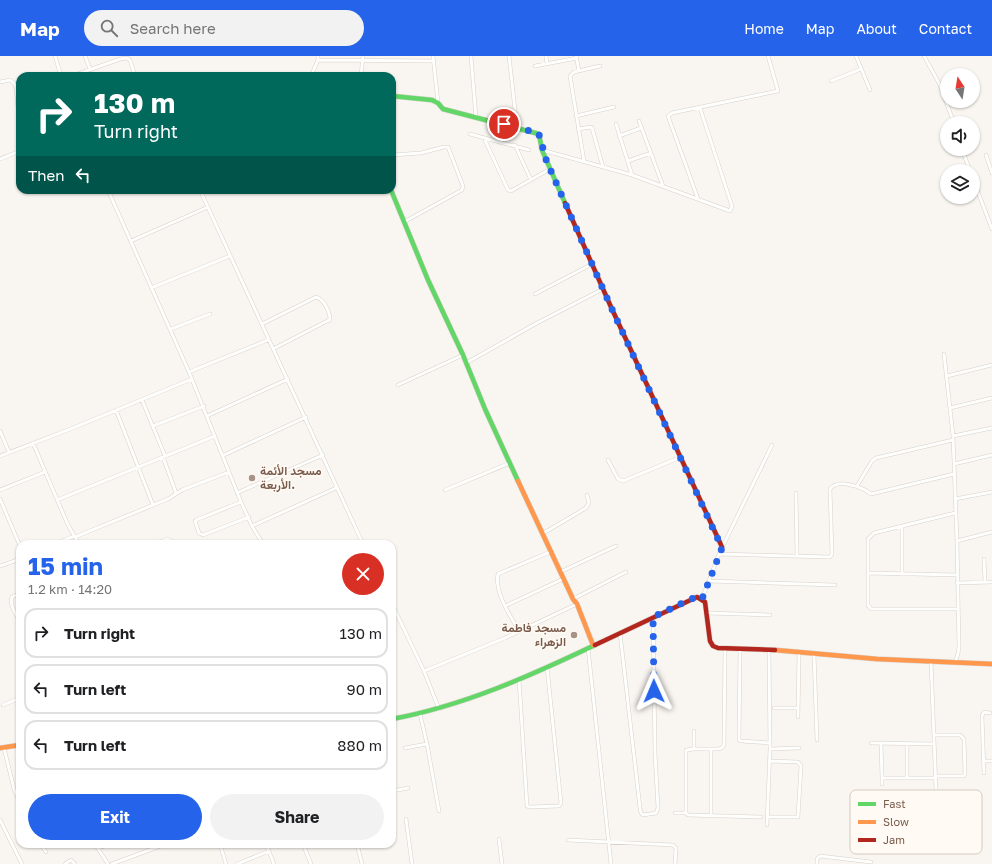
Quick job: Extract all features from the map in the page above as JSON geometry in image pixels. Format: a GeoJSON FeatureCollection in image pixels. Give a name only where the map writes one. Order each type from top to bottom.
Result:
{"type":"FeatureCollection","features":[{"type":"Feature","properties":{"kind":"street"},"geometry":{"type":"LineString","coordinates":[[55,56],[60,72]]}},
{"type":"Feature","properties":{"kind":"street"},"geometry":{"type":"LineString","coordinates":[[85,56],[90,69]]}},
{"type":"Feature","properties":{"kind":"street"},"geometry":{"type":"LineString","coordinates":[[312,72],[318,60],[318,56]]}},
{"type":"Feature","properties":{"kind":"street"},"geometry":{"type":"LineString","coordinates":[[362,72],[363,56]]}},
{"type":"Feature","properties":{"kind":"street"},"geometry":{"type":"LineString","coordinates":[[433,56],[438,103],[442,109],[539,134],[542,150],[550,169],[722,548]]}},
{"type":"Feature","properties":{"kind":"street"},"geometry":{"type":"LineString","coordinates":[[470,56],[476,118]]}},
{"type":"Feature","properties":{"kind":"street"},"geometry":{"type":"LineString","coordinates":[[509,56],[517,128]]}},
{"type":"Feature","properties":{"kind":"street"},"geometry":{"type":"LineString","coordinates":[[546,56],[547,64]]}},
{"type":"Feature","properties":{"kind":"street"},"geometry":{"type":"LineString","coordinates":[[698,199],[668,116],[672,113],[778,91],[768,56]]}},
{"type":"Feature","properties":{"kind":"street"},"geometry":{"type":"LineString","coordinates":[[856,56],[870,90]]}},
{"type":"Feature","properties":{"kind":"street"},"geometry":{"type":"LineString","coordinates":[[924,56],[939,83],[951,116]]}},
{"type":"Feature","properties":{"kind":"street"},"geometry":{"type":"LineString","coordinates":[[535,66],[577,57],[580,71]]}},
{"type":"Feature","properties":{"kind":"street"},"geometry":{"type":"LineString","coordinates":[[82,72],[127,58],[130,60],[134,72]]}},
{"type":"Feature","properties":{"kind":"street"},"geometry":{"type":"LineString","coordinates":[[318,60],[434,61]]}},
{"type":"Feature","properties":{"kind":"street"},"geometry":{"type":"LineString","coordinates":[[584,161],[570,76],[571,74],[580,71],[600,66]]}},
{"type":"Feature","properties":{"kind":"street"},"geometry":{"type":"LineString","coordinates":[[831,81],[861,69]]}},
{"type":"Feature","properties":{"kind":"street"},"geometry":{"type":"LineString","coordinates":[[0,82],[10,80],[14,83],[16,88]]}},
{"type":"Feature","properties":{"kind":"street"},"geometry":{"type":"LineString","coordinates":[[396,96],[432,100],[438,103]]}},
{"type":"Feature","properties":{"kind":"street"},"geometry":{"type":"LineString","coordinates":[[576,116],[614,107]]}},
{"type":"Feature","properties":{"kind":"street"},"geometry":{"type":"LineString","coordinates":[[542,150],[632,175],[730,211],[731,209],[720,166],[700,108]]}},
{"type":"Feature","properties":{"kind":"street"},"geometry":{"type":"LineString","coordinates":[[639,121],[663,186]]}},
{"type":"Feature","properties":{"kind":"street"},"geometry":{"type":"LineString","coordinates":[[616,124],[632,175]]}},
{"type":"Feature","properties":{"kind":"street"},"geometry":{"type":"LineString","coordinates":[[578,129],[592,128],[603,167]]}},
{"type":"Feature","properties":{"kind":"street"},"geometry":{"type":"LineString","coordinates":[[619,136],[641,128]]}},
{"type":"Feature","properties":{"kind":"street"},"geometry":{"type":"LineString","coordinates":[[470,134],[529,150]]}},
{"type":"Feature","properties":{"kind":"street"},"geometry":{"type":"LineString","coordinates":[[484,138],[508,190],[510,191],[550,169]]}},
{"type":"Feature","properties":{"kind":"street"},"geometry":{"type":"LineString","coordinates":[[515,145],[531,180]]}},
{"type":"Feature","properties":{"kind":"street"},"geometry":{"type":"LineString","coordinates":[[396,155],[421,153],[448,147],[463,186],[462,190],[404,222]]}},
{"type":"Feature","properties":{"kind":"street"},"geometry":{"type":"LineString","coordinates":[[0,159],[16,153]]}},
{"type":"Feature","properties":{"kind":"street"},"geometry":{"type":"LineString","coordinates":[[628,161],[651,153]]}},
{"type":"Feature","properties":{"kind":"street"},"geometry":{"type":"LineString","coordinates":[[986,155],[991,164],[992,173]]}},
{"type":"Feature","properties":{"kind":"street"},"geometry":{"type":"LineString","coordinates":[[110,194],[204,406],[241,502],[252,526],[261,540]]}},
{"type":"Feature","properties":{"kind":"street"},"geometry":{"type":"LineString","coordinates":[[202,194],[268,340],[306,417],[336,488],[361,540]]}},
{"type":"Feature","properties":{"kind":"street"},"geometry":{"type":"LineString","coordinates":[[393,194],[428,280],[466,363],[485,409],[550,552],[573,600],[577,604],[593,646]]}},
{"type":"Feature","properties":{"kind":"street"},"geometry":{"type":"LineString","coordinates":[[980,197],[992,229]]}},
{"type":"Feature","properties":{"kind":"street"},"geometry":{"type":"LineString","coordinates":[[131,241],[208,207]]}},
{"type":"Feature","properties":{"kind":"street"},"geometry":{"type":"LineString","coordinates":[[151,288],[230,256]]}},
{"type":"Feature","properties":{"kind":"street"},"geometry":{"type":"LineString","coordinates":[[535,294],[592,264]]}},
{"type":"Feature","properties":{"kind":"street"},"geometry":{"type":"LineString","coordinates":[[466,363],[537,323],[604,289]]}},
{"type":"Feature","properties":{"kind":"street"},"geometry":{"type":"LineString","coordinates":[[262,324],[316,297],[320,298],[329,314],[330,320],[273,349]]}},
{"type":"Feature","properties":{"kind":"street"},"geometry":{"type":"LineString","coordinates":[[171,329],[210,314]]}},
{"type":"Feature","properties":{"kind":"street"},"geometry":{"type":"LineString","coordinates":[[189,372],[268,340]]}},
{"type":"Feature","properties":{"kind":"street"},"geometry":{"type":"LineString","coordinates":[[944,354],[953,438],[957,541],[957,610],[959,647],[955,662]]}},
{"type":"Feature","properties":{"kind":"street"},"geometry":{"type":"LineString","coordinates":[[398,385],[462,355]]}},
{"type":"Feature","properties":{"kind":"street"},"geometry":{"type":"LineString","coordinates":[[947,376],[992,365]]}},
{"type":"Feature","properties":{"kind":"street"},"geometry":{"type":"LineString","coordinates":[[0,456],[192,379]]}},
{"type":"Feature","properties":{"kind":"street"},"geometry":{"type":"LineString","coordinates":[[207,416],[288,379]]}},
{"type":"Feature","properties":{"kind":"street"},"geometry":{"type":"LineString","coordinates":[[950,408],[992,398]]}},
{"type":"Feature","properties":{"kind":"street"},"geometry":{"type":"LineString","coordinates":[[142,400],[164,456],[176,493]]}},
{"type":"Feature","properties":{"kind":"street"},"geometry":{"type":"LineString","coordinates":[[153,426],[204,406]]}},
{"type":"Feature","properties":{"kind":"street"},"geometry":{"type":"LineString","coordinates":[[116,410],[153,505]]}},
{"type":"Feature","properties":{"kind":"street"},"geometry":{"type":"LineString","coordinates":[[224,455],[306,417]]}},
{"type":"Feature","properties":{"kind":"street"},"geometry":{"type":"LineString","coordinates":[[857,486],[872,461],[876,458],[992,428]]}},
{"type":"Feature","properties":{"kind":"street"},"geometry":{"type":"LineString","coordinates":[[0,431],[9,452]]}},
{"type":"Feature","properties":{"kind":"street"},"geometry":{"type":"LineString","coordinates":[[57,500],[215,436]]}},
{"type":"Feature","properties":{"kind":"street"},"geometry":{"type":"LineString","coordinates":[[33,444],[76,540]]}},
{"type":"Feature","properties":{"kind":"street"},"geometry":{"type":"LineString","coordinates":[[702,599],[719,554],[772,445]]}},
{"type":"Feature","properties":{"kind":"street"},"geometry":{"type":"LineString","coordinates":[[238,492],[323,455]]}},
{"type":"Feature","properties":{"kind":"street"},"geometry":{"type":"LineString","coordinates":[[954,464],[992,455]]}},
{"type":"Feature","properties":{"kind":"street"},"geometry":{"type":"LineString","coordinates":[[608,460],[618,478],[623,481],[681,457]]}},
{"type":"Feature","properties":{"kind":"street"},"geometry":{"type":"LineString","coordinates":[[445,490],[510,463]]}},
{"type":"Feature","properties":{"kind":"street"},"geometry":{"type":"LineString","coordinates":[[0,490],[45,472]]}},
{"type":"Feature","properties":{"kind":"street"},"geometry":{"type":"LineString","coordinates":[[66,540],[168,499],[176,493],[229,472]]}},
{"type":"Feature","properties":{"kind":"street"},"geometry":{"type":"LineString","coordinates":[[719,554],[830,557],[832,554],[830,489],[835,484],[857,486],[871,494],[954,474]]}},
{"type":"Feature","properties":{"kind":"street"},"geometry":{"type":"LineString","coordinates":[[252,526],[336,488]]}},
{"type":"Feature","properties":{"kind":"street"},"geometry":{"type":"LineString","coordinates":[[955,499],[992,492]]}},
{"type":"Feature","properties":{"kind":"street"},"geometry":{"type":"LineString","coordinates":[[796,493],[798,556]]}},
{"type":"Feature","properties":{"kind":"street"},"geometry":{"type":"LineString","coordinates":[[542,534],[586,508],[589,503],[587,495]]}},
{"type":"Feature","properties":{"kind":"street"},"geometry":{"type":"LineString","coordinates":[[0,499],[17,540]]}},
{"type":"Feature","properties":{"kind":"street"},"geometry":{"type":"LineString","coordinates":[[241,502],[194,521],[199,533],[203,535],[249,517]]}},
{"type":"Feature","properties":{"kind":"street"},"geometry":{"type":"LineString","coordinates":[[955,513],[870,535],[868,539],[868,605],[871,609],[957,610]]}},
{"type":"Feature","properties":{"kind":"street"},"geometry":{"type":"LineString","coordinates":[[902,527],[902,574]]}},
{"type":"Feature","properties":{"kind":"street"},"geometry":{"type":"LineString","coordinates":[[957,541],[992,532]]}},
{"type":"Feature","properties":{"kind":"street"},"geometry":{"type":"LineString","coordinates":[[560,572],[616,546]]}},
{"type":"Feature","properties":{"kind":"street"},"geometry":{"type":"LineString","coordinates":[[519,632],[505,606],[497,582],[498,574],[550,552]]}},
{"type":"Feature","properties":{"kind":"street"},"geometry":{"type":"LineString","coordinates":[[0,566],[16,560]]}},
{"type":"Feature","properties":{"kind":"street"},"geometry":{"type":"LineString","coordinates":[[984,560],[984,582]]}},
{"type":"Feature","properties":{"kind":"street"},"geometry":{"type":"LineString","coordinates":[[573,600],[626,572]]}},
{"type":"Feature","properties":{"kind":"street"},"geometry":{"type":"LineString","coordinates":[[868,573],[957,576]]}},
{"type":"Feature","properties":{"kind":"street"},"geometry":{"type":"LineString","coordinates":[[505,606],[563,579]]}},
{"type":"Feature","properties":{"kind":"street"},"geometry":{"type":"LineString","coordinates":[[710,581],[835,585]]}},
{"type":"Feature","properties":{"kind":"street"},"geometry":{"type":"LineString","coordinates":[[957,583],[992,582]]}},
{"type":"Feature","properties":{"kind":"street"},"geometry":{"type":"LineString","coordinates":[[16,595],[10,600],[16,613]]}},
{"type":"Feature","properties":{"kind":"street"},"geometry":{"type":"LineString","coordinates":[[396,719],[439,709],[519,679],[697,597],[702,599],[706,605],[710,641],[713,646],[718,648],[799,652],[877,659],[992,664]]}},
{"type":"Feature","properties":{"kind":"street"},"geometry":{"type":"LineString","coordinates":[[424,671],[519,632],[577,604]]}},
{"type":"Feature","properties":{"kind":"street"},"geometry":{"type":"LineString","coordinates":[[396,612],[424,671],[439,709]]}},
{"type":"Feature","properties":{"kind":"street"},"geometry":{"type":"LineString","coordinates":[[707,613],[770,615]]}},
{"type":"Feature","properties":{"kind":"street"},"geometry":{"type":"LineString","coordinates":[[620,632],[640,808],[643,815],[656,813],[658,808],[653,617]]}},
{"type":"Feature","properties":{"kind":"street"},"geometry":{"type":"LineString","coordinates":[[588,648],[611,864]]}},
{"type":"Feature","properties":{"kind":"street"},"geometry":{"type":"LineString","coordinates":[[686,813],[686,750],[711,750],[722,748],[725,741],[725,648]]}},
{"type":"Feature","properties":{"kind":"street"},"geometry":{"type":"LineString","coordinates":[[740,648],[739,740],[770,743]]}},
{"type":"Feature","properties":{"kind":"street"},"geometry":{"type":"LineString","coordinates":[[767,824],[770,749],[769,650]]}},
{"type":"Feature","properties":{"kind":"street"},"geometry":{"type":"LineString","coordinates":[[798,717],[799,652]]}},
{"type":"Feature","properties":{"kind":"street"},"geometry":{"type":"LineString","coordinates":[[814,654],[816,740]]}},
{"type":"Feature","properties":{"kind":"street"},"geometry":{"type":"LineString","coordinates":[[931,661],[936,790]]}},
{"type":"Feature","properties":{"kind":"street"},"geometry":{"type":"LineString","coordinates":[[519,679],[526,806],[559,806],[561,803],[547,667]]}},
{"type":"Feature","properties":{"kind":"street"},"geometry":{"type":"LineString","coordinates":[[3,705],[16,700]]}},
{"type":"Feature","properties":{"kind":"street"},"geometry":{"type":"LineString","coordinates":[[774,708],[798,708]]}},
{"type":"Feature","properties":{"kind":"street"},"geometry":{"type":"LineString","coordinates":[[984,772],[982,716],[984,712],[990,713]]}},
{"type":"Feature","properties":{"kind":"street"},"geometry":{"type":"LineString","coordinates":[[420,714],[439,811]]}},
{"type":"Feature","properties":{"kind":"street"},"geometry":{"type":"LineString","coordinates":[[694,731],[694,749]]}},
{"type":"Feature","properties":{"kind":"street"},"geometry":{"type":"LineString","coordinates":[[882,778],[964,776],[964,739],[960,735],[934,734]]}},
{"type":"Feature","properties":{"kind":"street"},"geometry":{"type":"LineString","coordinates":[[871,743],[934,744]]}},
{"type":"Feature","properties":{"kind":"street"},"geometry":{"type":"LineString","coordinates":[[881,743],[882,784]]}},
{"type":"Feature","properties":{"kind":"street"},"geometry":{"type":"LineString","coordinates":[[405,748],[427,744]]}},
{"type":"Feature","properties":{"kind":"street"},"geometry":{"type":"LineString","coordinates":[[907,744],[907,778]]}},
{"type":"Feature","properties":{"kind":"street"},"geometry":{"type":"LineString","coordinates":[[16,746],[2,748],[16,794]]}},
{"type":"Feature","properties":{"kind":"street"},"geometry":{"type":"LineString","coordinates":[[770,749],[799,748]]}},
{"type":"Feature","properties":{"kind":"street"},"geometry":{"type":"LineString","coordinates":[[711,750],[711,816]]}},
{"type":"Feature","properties":{"kind":"street"},"geometry":{"type":"LineString","coordinates":[[767,816],[798,817],[800,766],[798,762],[769,761]]}},
{"type":"Feature","properties":{"kind":"street"},"geometry":{"type":"LineString","coordinates":[[984,761],[992,761]]}},
{"type":"Feature","properties":{"kind":"street"},"geometry":{"type":"LineString","coordinates":[[396,790],[408,788]]}},
{"type":"Feature","properties":{"kind":"street"},"geometry":{"type":"LineString","coordinates":[[674,813],[686,813],[688,815],[761,817]]}},
{"type":"Feature","properties":{"kind":"street"},"geometry":{"type":"LineString","coordinates":[[0,820],[22,864]]}},
{"type":"Feature","properties":{"kind":"street"},"geometry":{"type":"LineString","coordinates":[[406,820],[412,864]]}},
{"type":"Feature","properties":{"kind":"street"},"geometry":{"type":"LineString","coordinates":[[499,839],[502,864]]}},
{"type":"Feature","properties":{"kind":"street"},"geometry":{"type":"LineString","coordinates":[[568,840],[673,845],[676,848],[675,864]]}},
{"type":"Feature","properties":{"kind":"street"},"geometry":{"type":"LineString","coordinates":[[44,848],[46,852]]}},
{"type":"Feature","properties":{"kind":"street"},"geometry":{"type":"LineString","coordinates":[[98,848],[108,864]]}},
{"type":"Feature","properties":{"kind":"street"},"geometry":{"type":"LineString","coordinates":[[112,864],[155,848]]}},
{"type":"Feature","properties":{"kind":"street"},"geometry":{"type":"LineString","coordinates":[[221,848],[226,864]]}},
{"type":"Feature","properties":{"kind":"street"},"geometry":{"type":"LineString","coordinates":[[268,848],[274,864]]}},
{"type":"Feature","properties":{"kind":"street"},"geometry":{"type":"LineString","coordinates":[[305,848],[311,864]]}},
{"type":"Feature","properties":{"kind":"street"},"geometry":{"type":"LineString","coordinates":[[358,848],[362,864]]}},
{"type":"Feature","properties":{"kind":"street"},"geometry":{"type":"LineString","coordinates":[[237,864],[269,851]]}},
{"type":"Feature","properties":{"kind":"street"},"geometry":{"type":"LineString","coordinates":[[817,864],[817,858],[820,856],[871,862]]}},
{"type":"Feature","properties":{"kind":"street"},"geometry":{"type":"LineString","coordinates":[[66,864],[71,860],[75,864]]}},
{"type":"Feature","properties":{"kind":"traffic: fast"},"geometry":{"type":"LineString","coordinates":[[396,96],[432,100],[438,103],[443,109],[539,134],[542,150],[565,203]]}},
{"type":"Feature","properties":{"kind":"traffic: fast"},"geometry":{"type":"LineString","coordinates":[[393,194],[428,280],[463,355],[485,409],[518,481]]}},
{"type":"Feature","properties":{"kind":"traffic: fast"},"geometry":{"type":"LineString","coordinates":[[396,718],[445,706],[496,689],[595,645]]}},
{"type":"Feature","properties":{"kind":"traffic: slow"},"geometry":{"type":"LineString","coordinates":[[518,481],[573,599],[577,604],[593,645]]}},
{"type":"Feature","properties":{"kind":"traffic: slow"},"geometry":{"type":"LineString","coordinates":[[775,650],[877,659],[992,664]]}},
{"type":"Feature","properties":{"kind":"traffic: slow"},"geometry":{"type":"LineString","coordinates":[[0,748],[16,746]]}},
{"type":"Feature","properties":{"kind":"traffic: jam"},"geometry":{"type":"LineString","coordinates":[[565,203],[611,307],[722,547]]}},
{"type":"Feature","properties":{"kind":"traffic: jam"},"geometry":{"type":"LineString","coordinates":[[595,645],[697,597],[705,602],[710,641],[713,646],[718,648],[775,650]]}},
{"type":"Feature","properties":{"kind":"place","name":"مسجد الأئمة الأربعة."},"geometry":{"type":"Point","coordinates":[252,478]}},
{"type":"Feature","properties":{"kind":"place","name":"مسجد فاطمة الزهراء"},"geometry":{"type":"Point","coordinates":[574,635]}},
{"type":"Feature","properties":{"kind":"route"},"geometry":{"type":"LineString","coordinates":[[504,124],[538,133],[540,136],[542,150],[583,240],[592,264],[722,548],[702,599],[697,597],[691,599],[653,617],[654,691]]}}]}
